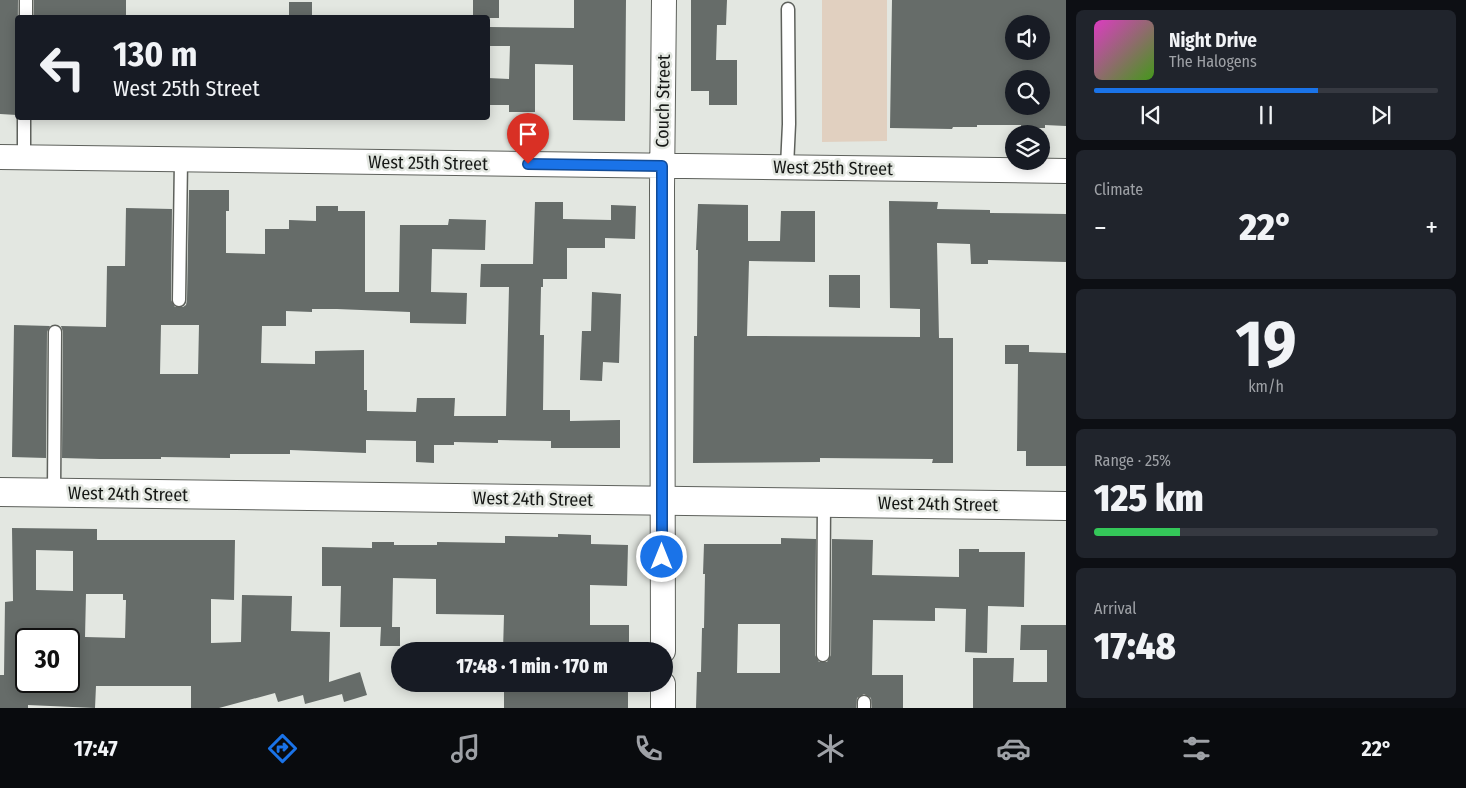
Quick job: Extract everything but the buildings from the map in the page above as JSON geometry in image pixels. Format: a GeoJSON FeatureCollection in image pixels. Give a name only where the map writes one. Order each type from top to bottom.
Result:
{"type":"FeatureCollection","features":[{"type":"Feature","properties":{"kind":"street","name":"Couch Street"},"geometry":{"type":"LineString","coordinates":[[662,642],[664,0]]}},
{"type":"Feature","properties":{"kind":"street","name":"West 25th Street"},"geometry":{"type":"LineString","coordinates":[[0,158],[1066,170]]}},
{"type":"Feature","properties":{"kind":"street","name":"West 24th Street"},"geometry":{"type":"LineString","coordinates":[[0,492],[1066,506]]}},
{"type":"Feature","properties":{"kind":"street"},"geometry":{"type":"LineString","coordinates":[[662,692],[663,708]]}},
{"type":"Feature","properties":{"kind":"lane"},"geometry":{"type":"LineString","coordinates":[[26,0],[26,15]]}},
{"type":"Feature","properties":{"kind":"lane"},"geometry":{"type":"LineString","coordinates":[[787,167],[789,124],[788,9]]}},
{"type":"Feature","properties":{"kind":"lane"},"geometry":{"type":"LineString","coordinates":[[24,120],[24,158]]}},
{"type":"Feature","properties":{"kind":"lane"},"geometry":{"type":"LineString","coordinates":[[178,300],[181,160]]}},
{"type":"Feature","properties":{"kind":"lane"},"geometry":{"type":"LineString","coordinates":[[54,493],[55,332]]}},
{"type":"Feature","properties":{"kind":"lane"},"geometry":{"type":"LineString","coordinates":[[822,655],[824,502]]}},
{"type":"Feature","properties":{"kind":"shaded area"},"geometry":{"type":"Polygon","coordinates":[[[822,0],[887,0],[887,141],[822,142],[822,0]]]}},
{"type":"Feature","properties":{"kind":"route"},"geometry":{"type":"LineString","coordinates":[[528,164],[662,166],[662,557]]}}]}
